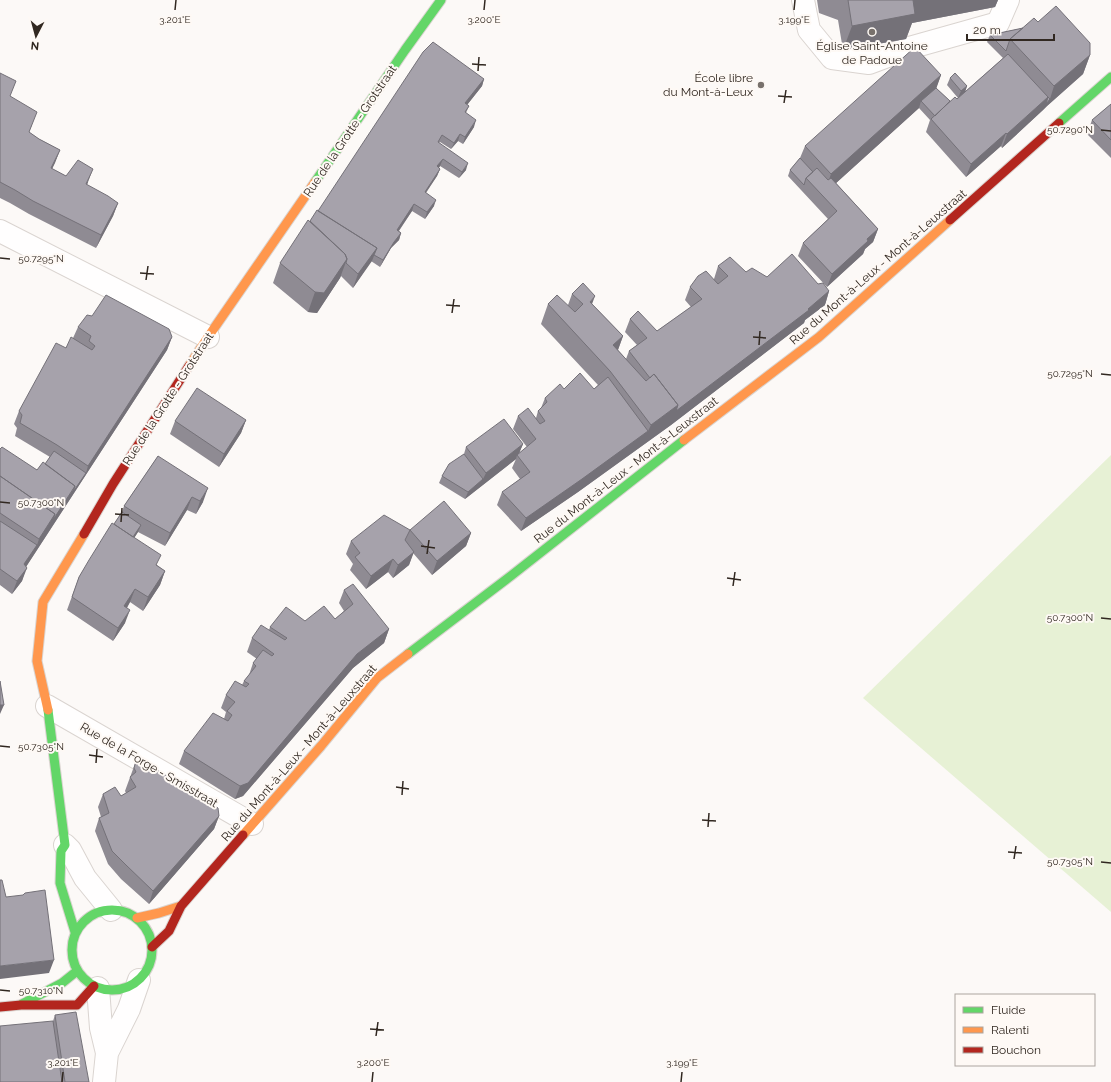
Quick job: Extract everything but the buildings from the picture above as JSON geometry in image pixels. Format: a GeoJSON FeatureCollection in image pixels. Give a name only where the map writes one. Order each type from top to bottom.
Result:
{"type":"FeatureCollection","features":[{"type":"Feature","properties":{"kind":"main road","name":"Rue de la Grotte - Grotstraat"},"geometry":{"type":"LineString","coordinates":[[75,932],[60,883],[61,851],[65,845],[47,706],[36,661],[43,602],[113,484],[208,337],[405,50],[442,0]]}},
{"type":"Feature","properties":{"kind":"main road","name":"Rue du Mont-à-Leux - Mont-à-Leuxstraat"},"geometry":{"type":"LineString","coordinates":[[152,947],[168,931],[181,906],[321,746],[377,678],[512,575],[700,427],[819,337],[1111,77]]}},
{"type":"Feature","properties":{"kind":"main road"},"geometry":{"type":"LineString","coordinates":[[137,918],[181,906]]}},
{"type":"Feature","properties":{"kind":"main road"},"geometry":{"type":"LineString","coordinates":[[105,910],[124,912],[137,918],[145,927],[152,947],[151,960],[147,971],[139,980],[128,988],[119,990],[108,991],[87,983],[77,972],[72,959],[72,942],[75,932],[91,915],[105,910]]}},
{"type":"Feature","properties":{"kind":"main road"},"geometry":{"type":"LineString","coordinates":[[21,1005],[62,983],[77,972]]}},
{"type":"Feature","properties":{"kind":"main road"},"geometry":{"type":"LineString","coordinates":[[0,1007],[21,1005],[78,1005],[96,987]]}},
{"type":"Feature","properties":{"kind":"street"},"geometry":{"type":"LineString","coordinates":[[803,0],[809,30],[832,58],[869,63],[910,48],[998,23],[1008,0]]}},
{"type":"Feature","properties":{"kind":"street"},"geometry":{"type":"LineString","coordinates":[[0,231],[208,337]]}},
{"type":"Feature","properties":{"kind":"street","name":"Rue de la Forge - Smisstraat"},"geometry":{"type":"LineString","coordinates":[[47,706],[252,824]]}},
{"type":"Feature","properties":{"kind":"street","name":"Rue de la Grotte - Grotstraat"},"geometry":{"type":"LineString","coordinates":[[65,845],[70,850],[85,878],[111,910]]}},
{"type":"Feature","properties":{"kind":"street"},"geometry":{"type":"LineString","coordinates":[[107,1053],[129,1009],[139,980]]}},
{"type":"Feature","properties":{"kind":"street"},"geometry":{"type":"LineString","coordinates":[[96,987],[101,1028],[107,1053],[104,1082]]}},
{"type":"Feature","properties":{"kind":"green space"},"geometry":{"type":"Polygon","coordinates":[[[1111,455],[1111,912],[863,698],[1111,455]]]}},
{"type":"Feature","properties":{"kind":"traffic: fast"},"geometry":{"type":"LineString","coordinates":[[315,182],[441,0]]}},
{"type":"Feature","properties":{"kind":"traffic: fast"},"geometry":{"type":"LineString","coordinates":[[1059,123],[1111,77]]}},
{"type":"Feature","properties":{"kind":"traffic: fast"},"geometry":{"type":"LineString","coordinates":[[408,654],[512,575],[684,440]]}},
{"type":"Feature","properties":{"kind":"traffic: fast"},"geometry":{"type":"LineString","coordinates":[[48,710],[65,845],[61,851],[60,883],[75,932]]}},
{"type":"Feature","properties":{"kind":"traffic: fast"},"geometry":{"type":"LineString","coordinates":[[104,910],[120,910],[141,921],[152,942],[152,950],[152,958],[141,979],[120,990],[104,990],[90,984],[83,979],[78,972],[72,958],[72,942],[78,928],[83,921],[90,916],[104,910]]}},
{"type":"Feature","properties":{"kind":"traffic: fast"},"geometry":{"type":"LineString","coordinates":[[22,1004],[62,983],[77,971]]}},
{"type":"Feature","properties":{"kind":"traffic: slow"},"geometry":{"type":"LineString","coordinates":[[189,366],[315,182]]}},
{"type":"Feature","properties":{"kind":"traffic: slow"},"geometry":{"type":"LineString","coordinates":[[684,440],[819,337],[950,220]]}},
{"type":"Feature","properties":{"kind":"traffic: slow"},"geometry":{"type":"LineString","coordinates":[[48,710],[37,661],[43,602],[84,534]]}},
{"type":"Feature","properties":{"kind":"traffic: slow"},"geometry":{"type":"LineString","coordinates":[[243,835],[321,746],[377,678],[408,654]]}},
{"type":"Feature","properties":{"kind":"traffic: slow"},"geometry":{"type":"LineString","coordinates":[[137,918],[181,906]]}},
{"type":"Feature","properties":{"kind":"traffic: jam"},"geometry":{"type":"LineString","coordinates":[[950,220],[1059,123]]}},
{"type":"Feature","properties":{"kind":"traffic: jam"},"geometry":{"type":"LineString","coordinates":[[84,534],[113,484],[189,366]]}},
{"type":"Feature","properties":{"kind":"traffic: jam"},"geometry":{"type":"LineString","coordinates":[[152,947],[169,931],[181,906],[243,835]]}},
{"type":"Feature","properties":{"kind":"traffic: jam"},"geometry":{"type":"LineString","coordinates":[[0,1007],[21,1005],[77,1005],[94,986]]}},
{"type":"Feature","properties":{"kind":"place","name":"Église Saint-Antoine de Padoue"},"geometry":{"type":"Point","coordinates":[872,32]}},
{"type":"Feature","properties":{"kind":"place","name":"École libre du Mont-à-Leux"},"geometry":{"type":"Point","coordinates":[761,85]}}]}
